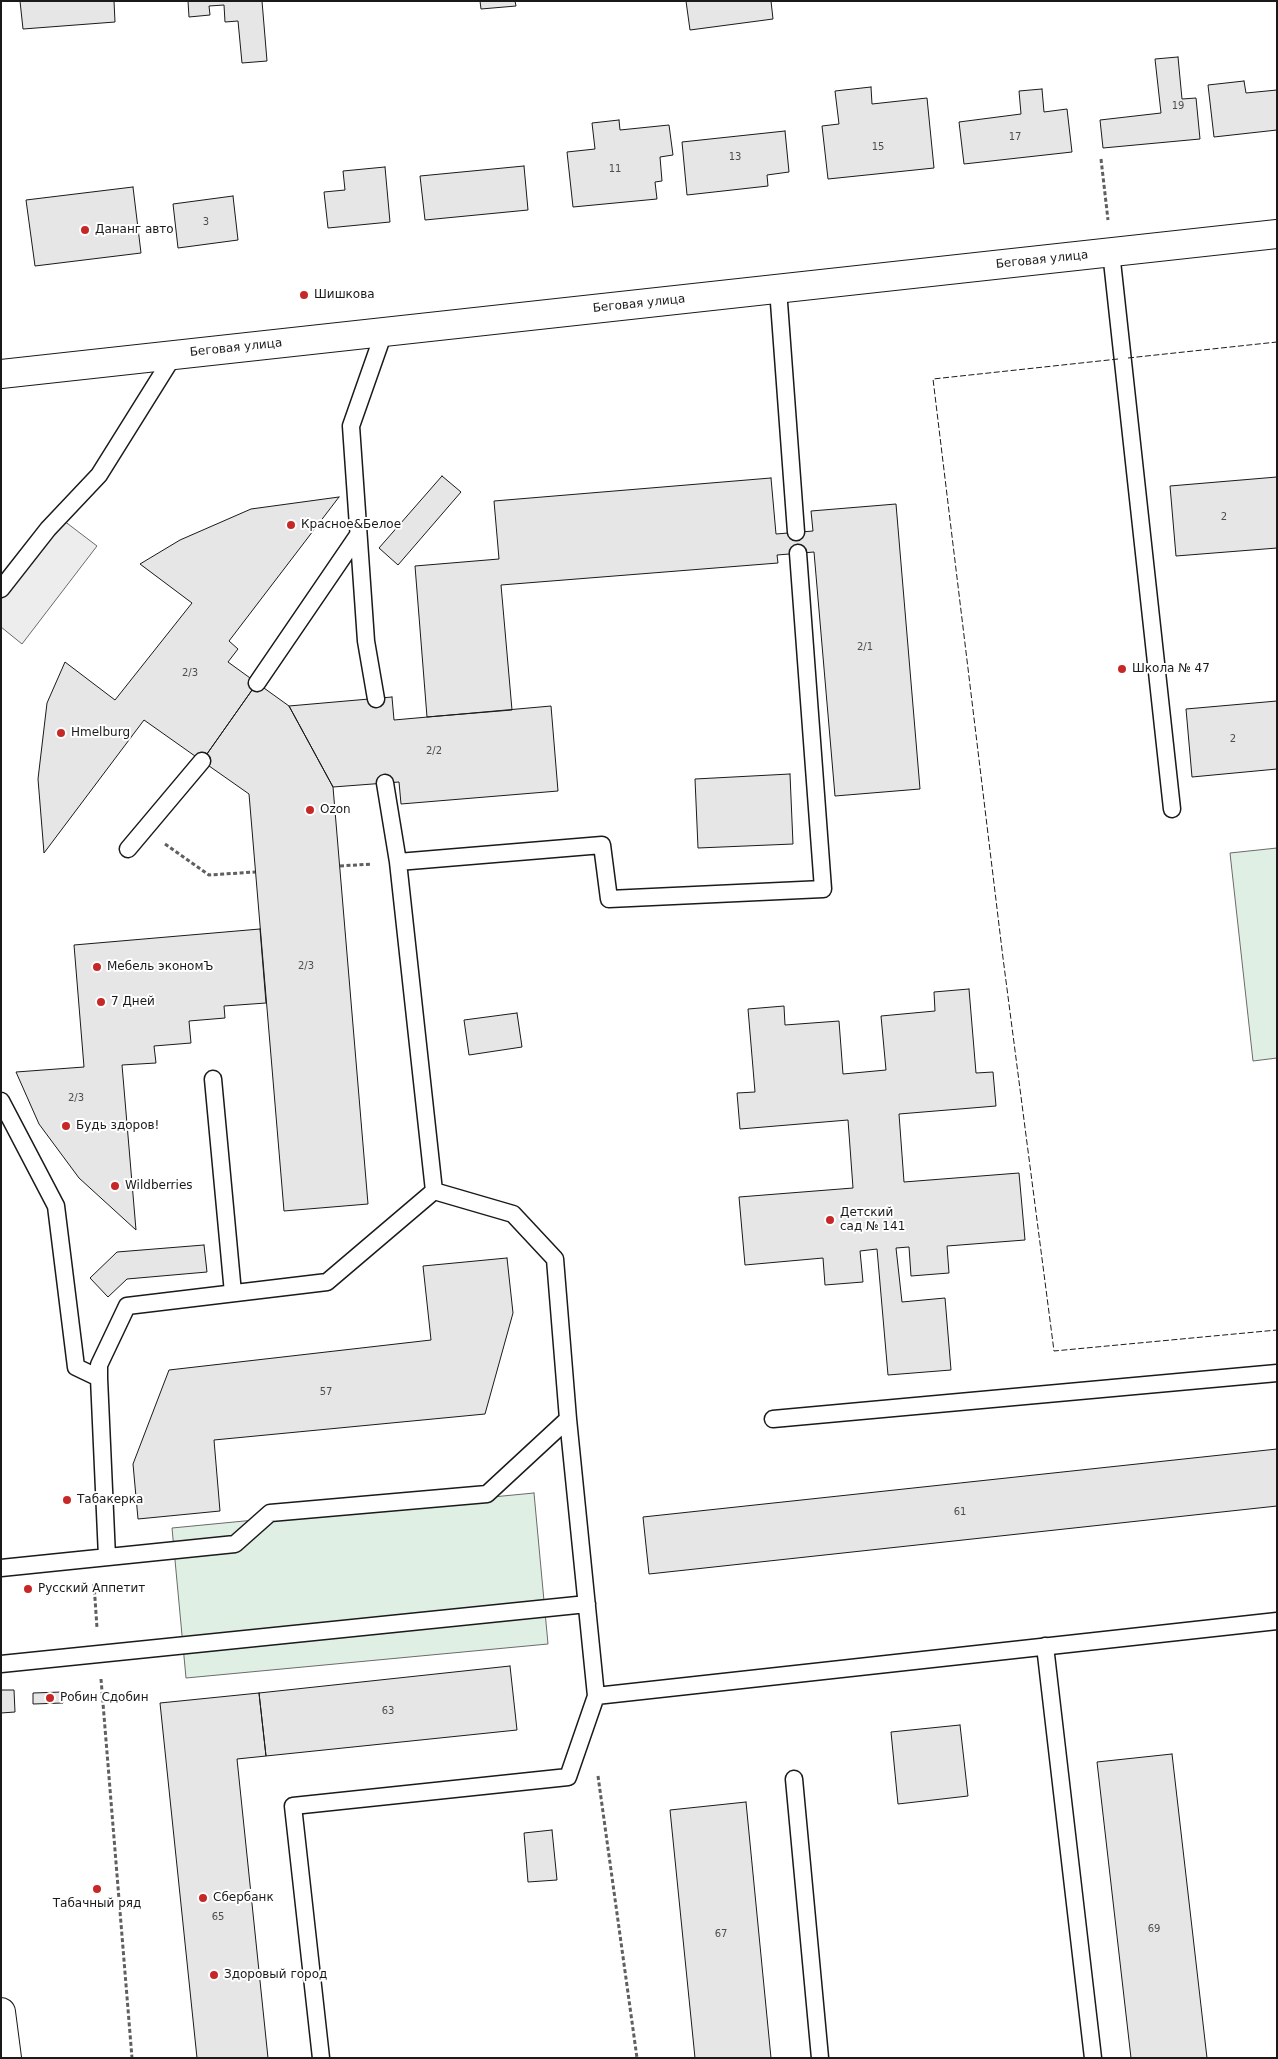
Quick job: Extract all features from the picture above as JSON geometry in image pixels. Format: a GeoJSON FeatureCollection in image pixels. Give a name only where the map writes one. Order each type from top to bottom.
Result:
{"type":"FeatureCollection","features":[{"type":"Feature","properties":{"kind":"street","name":"Беговая улица"},"geometry":{"type":"LineString","coordinates":[[1,374],[1277,234]]}},
{"type":"Feature","properties":{"kind":"street"},"geometry":{"type":"LineString","coordinates":[[1,2012],[6,2058]]}},
{"type":"Feature","properties":{"kind":"lane"},"geometry":{"type":"LineString","coordinates":[[1111,252],[1172,808]]}},
{"type":"Feature","properties":{"kind":"lane"},"geometry":{"type":"LineString","coordinates":[[778,289],[796,532]]}},
{"type":"Feature","properties":{"kind":"lane"},"geometry":{"type":"LineString","coordinates":[[376,699],[366,641],[350,426],[384,332]]}},
{"type":"Feature","properties":{"kind":"lane"},"geometry":{"type":"LineString","coordinates":[[1,590],[48,529],[99,476],[174,355]]}},
{"type":"Feature","properties":{"kind":"lane"},"geometry":{"type":"LineString","coordinates":[[257,683],[358,535]]}},
{"type":"Feature","properties":{"kind":"lane"},"geometry":{"type":"LineString","coordinates":[[398,862],[602,845],[609,899],[823,889],[798,553]]}},
{"type":"Feature","properties":{"kind":"lane"},"geometry":{"type":"LineString","coordinates":[[128,849],[202,760]]}},
{"type":"Feature","properties":{"kind":"lane"},"geometry":{"type":"LineString","coordinates":[[385,783],[398,862],[434,1191]]}},
{"type":"Feature","properties":{"kind":"lane"},"geometry":{"type":"LineString","coordinates":[[213,1079],[232,1293]]}},
{"type":"Feature","properties":{"kind":"lane"},"geometry":{"type":"LineString","coordinates":[[1,1101],[56,1206],[76,1368],[99,1378]]}},
{"type":"Feature","properties":{"kind":"lane"},"geometry":{"type":"LineString","coordinates":[[107,1557],[99,1365],[127,1306],[327,1282],[434,1191]]}},
{"type":"Feature","properties":{"kind":"lane"},"geometry":{"type":"LineString","coordinates":[[322,2058],[293,1806],[568,1777],[596,1696],[568,1419],[555,1260],[513,1214],[434,1191]]}},
{"type":"Feature","properties":{"kind":"lane"},"geometry":{"type":"LineString","coordinates":[[773,1419],[1277,1373]]}},
{"type":"Feature","properties":{"kind":"lane"},"geometry":{"type":"LineString","coordinates":[[1,1568],[235,1544],[270,1513],[487,1494],[568,1419]]}},
{"type":"Feature","properties":{"kind":"lane"},"geometry":{"type":"LineString","coordinates":[[1,1664],[587,1604]]}},
{"type":"Feature","properties":{"kind":"lane"},"geometry":{"type":"LineString","coordinates":[[596,1696],[1277,1621]]}},
{"type":"Feature","properties":{"kind":"lane"},"geometry":{"type":"LineString","coordinates":[[1045,1646],[1093,2058]]}},
{"type":"Feature","properties":{"kind":"lane"},"geometry":{"type":"LineString","coordinates":[[794,1780],[820,2058]]}},
{"type":"Feature","properties":{"kind":"path"},"geometry":{"type":"LineString","coordinates":[[1101,159],[1111,252]]}},
{"type":"Feature","properties":{"kind":"path"},"geometry":{"type":"LineString","coordinates":[[144,830],[209,875],[255,872]]}},
{"type":"Feature","properties":{"kind":"path"},"geometry":{"type":"LineString","coordinates":[[597,1774],[637,2058]]}},
{"type":"Feature","properties":{"kind":"path"},"geometry":{"type":"LineString","coordinates":[[110,1783],[132,2058]]}},
{"type":"Feature","properties":{"kind":"green space"},"geometry":{"type":"Polygon","coordinates":[[[1277,848],[1277,1058],[1253,1061],[1230,853],[1277,848]]]}},
{"type":"Feature","properties":{"kind":"green space"},"geometry":{"type":"Polygon","coordinates":[[[534,1493],[548,1644],[186,1678],[172,1528],[534,1493]]]}},
{"type":"Feature","properties":{"kind":"shaded area"},"geometry":{"type":"Polygon","coordinates":[[[55,514],[97,546],[22,644],[1,627],[1,584],[55,514]]]}},
{"type":"Feature","properties":{"kind":"building"},"geometry":{"type":"Polygon","coordinates":[[[20,1],[114,1],[115,22],[23,29],[20,1]]]}},
{"type":"Feature","properties":{"kind":"building"},"geometry":{"type":"Polygon","coordinates":[[[188,1],[262,1],[267,61],[242,63],[238,21],[225,22],[224,5],[209,6],[210,15],[189,17],[188,1]]]}},
{"type":"Feature","properties":{"kind":"building"},"geometry":{"type":"Polygon","coordinates":[[[480,1],[515,1],[516,6],[481,9],[480,1]]]}},
{"type":"Feature","properties":{"kind":"building"},"geometry":{"type":"Polygon","coordinates":[[[686,1],[771,1],[773,19],[690,30],[686,1]]]}},
{"type":"Feature","properties":{"kind":"building"},"geometry":{"type":"Polygon","coordinates":[[[1178,57],[1182,99],[1196,98],[1200,139],[1103,148],[1100,120],[1161,113],[1155,59],[1178,57]]]}},
{"type":"Feature","properties":{"kind":"building"},"geometry":{"type":"Polygon","coordinates":[[[1244,81],[1246,93],[1277,90],[1277,130],[1214,137],[1208,85],[1244,81]]]}},
{"type":"Feature","properties":{"kind":"building"},"geometry":{"type":"Polygon","coordinates":[[[871,87],[872,104],[927,98],[934,168],[828,179],[822,126],[839,124],[835,91],[871,87]]]}},
{"type":"Feature","properties":{"kind":"building"},"geometry":{"type":"Polygon","coordinates":[[[1042,89],[1044,112],[1067,109],[1072,152],[964,164],[959,122],[1021,114],[1019,91],[1042,89]]]}},
{"type":"Feature","properties":{"kind":"building"},"geometry":{"type":"Polygon","coordinates":[[[619,120],[620,130],[669,125],[673,155],[660,157],[662,181],[655,182],[657,199],[573,207],[567,152],[595,149],[592,123],[619,120]]]}},
{"type":"Feature","properties":{"kind":"building"},"geometry":{"type":"Polygon","coordinates":[[[785,131],[789,172],[767,175],[768,186],[687,195],[682,142],[785,131]]]}},
{"type":"Feature","properties":{"kind":"building"},"geometry":{"type":"Polygon","coordinates":[[[524,166],[528,210],[425,220],[420,176],[524,166]]]}},
{"type":"Feature","properties":{"kind":"building"},"geometry":{"type":"Polygon","coordinates":[[[385,167],[390,222],[328,228],[324,192],[345,190],[343,171],[385,167]]]}},
{"type":"Feature","properties":{"kind":"building"},"geometry":{"type":"Polygon","coordinates":[[[133,187],[141,253],[35,266],[26,200],[133,187]]]}},
{"type":"Feature","properties":{"kind":"building"},"geometry":{"type":"Polygon","coordinates":[[[233,196],[238,240],[178,248],[173,204],[233,196]]]}},
{"type":"Feature","properties":{"kind":"building"},"geometry":{"type":"Polygon","coordinates":[[[442,476],[461,492],[398,565],[379,548],[442,476]]]}},
{"type":"Feature","properties":{"kind":"building"},"geometry":{"type":"Polygon","coordinates":[[[1277,477],[1277,548],[1176,556],[1170,486],[1277,477]]]}},
{"type":"Feature","properties":{"kind":"building"},"geometry":{"type":"Polygon","coordinates":[[[771,478],[776,534],[813,531],[811,511],[896,504],[920,789],[835,796],[814,552],[777,555],[778,563],[501,585],[512,710],[427,717],[415,566],[499,559],[494,501],[771,478]]]}},
{"type":"Feature","properties":{"kind":"building"},"geometry":{"type":"Polygon","coordinates":[[[339,497],[229,641],[238,649],[228,662],[257,683],[202,761],[144,720],[44,853],[38,779],[47,703],[65,662],[115,700],[192,603],[140,564],[180,540],[251,509],[339,497]]]}},
{"type":"Feature","properties":{"kind":"building"},"geometry":{"type":"Polygon","coordinates":[[[257,683],[289,706],[333,787],[368,1204],[284,1211],[249,794],[202,761],[257,683]]]}},
{"type":"Feature","properties":{"kind":"building"},"geometry":{"type":"Polygon","coordinates":[[[392,697],[394,720],[551,706],[558,791],[401,804],[399,782],[333,787],[289,706],[392,697]]]}},
{"type":"Feature","properties":{"kind":"building"},"geometry":{"type":"Polygon","coordinates":[[[1277,701],[1277,769],[1192,777],[1186,709],[1277,701]]]}},
{"type":"Feature","properties":{"kind":"building"},"geometry":{"type":"Polygon","coordinates":[[[790,774],[793,844],[698,848],[695,779],[790,774]]]}},
{"type":"Feature","properties":{"kind":"building"},"geometry":{"type":"Polygon","coordinates":[[[260,929],[266,1003],[224,1006],[225,1018],[189,1021],[191,1043],[154,1046],[156,1063],[122,1065],[136,1230],[79,1178],[39,1124],[16,1072],[84,1067],[74,945],[260,929]]]}},
{"type":"Feature","properties":{"kind":"building"},"geometry":{"type":"Polygon","coordinates":[[[969,989],[976,1073],[993,1072],[996,1106],[899,1114],[904,1182],[1019,1173],[1025,1240],[947,1246],[949,1273],[911,1276],[909,1247],[896,1248],[902,1302],[945,1298],[951,1370],[888,1375],[877,1249],[860,1251],[863,1282],[825,1285],[823,1258],[745,1265],[739,1197],[853,1188],[848,1120],[740,1129],[737,1093],[755,1092],[748,1009],[784,1006],[785,1025],[839,1021],[843,1074],[886,1070],[881,1016],[935,1011],[934,992],[969,989]]]}},
{"type":"Feature","properties":{"kind":"building"},"geometry":{"type":"Polygon","coordinates":[[[517,1013],[522,1047],[469,1055],[464,1020],[517,1013]]]}},
{"type":"Feature","properties":{"kind":"building"},"geometry":{"type":"Polygon","coordinates":[[[204,1245],[207,1272],[127,1279],[108,1297],[90,1278],[117,1252],[204,1245]]]}},
{"type":"Feature","properties":{"kind":"building"},"geometry":{"type":"Polygon","coordinates":[[[507,1258],[513,1313],[485,1414],[214,1440],[220,1511],[138,1519],[133,1464],[169,1370],[431,1340],[423,1266],[507,1258]]]}},
{"type":"Feature","properties":{"kind":"building"},"geometry":{"type":"Polygon","coordinates":[[[1277,1449],[1277,1506],[649,1574],[643,1517],[1277,1449]]]}},
{"type":"Feature","properties":{"kind":"building"},"geometry":{"type":"Polygon","coordinates":[[[510,1666],[517,1730],[266,1756],[259,1693],[510,1666]]]}},
{"type":"Feature","properties":{"kind":"building"},"geometry":{"type":"Polygon","coordinates":[[[1,1690],[14,1690],[15,1712],[1,1713],[1,1690]]]}},
{"type":"Feature","properties":{"kind":"building"},"geometry":{"type":"Polygon","coordinates":[[[62,1692],[63,1703],[33,1704],[33,1693],[62,1692]]]}},
{"type":"Feature","properties":{"kind":"building"},"geometry":{"type":"Polygon","coordinates":[[[259,1693],[266,1756],[237,1759],[268,2058],[197,2058],[160,1703],[259,1693]]]}},
{"type":"Feature","properties":{"kind":"building"},"geometry":{"type":"Polygon","coordinates":[[[960,1725],[968,1796],[898,1804],[891,1732],[960,1725]]]}},
{"type":"Feature","properties":{"kind":"building"},"geometry":{"type":"Polygon","coordinates":[[[1172,1754],[1207,2058],[1131,2058],[1097,1762],[1172,1754]]]}},
{"type":"Feature","properties":{"kind":"building"},"geometry":{"type":"Polygon","coordinates":[[[746,1802],[771,2058],[695,2058],[670,1810],[746,1802]]]}},
{"type":"Feature","properties":{"kind":"building"},"geometry":{"type":"Polygon","coordinates":[[[552,1830],[557,1880],[528,1882],[524,1833],[552,1830]]]}},
{"type":"Feature","properties":{"kind":"fence"},"geometry":{"type":"LineString","coordinates":[[1128,358],[1277,342]]}},
{"type":"Feature","properties":{"kind":"fence"},"geometry":{"type":"LineString","coordinates":[[1118,359],[933,379],[1003,958],[1054,1351],[1277,1330]]}},
{"type":"Feature","properties":{"kind":"place","name":"Дананг авто"},"geometry":{"type":"Point","coordinates":[85,230]}},
{"type":"Feature","properties":{"kind":"place","name":"Шишкова"},"geometry":{"type":"Point","coordinates":[304,295]}},
{"type":"Feature","properties":{"kind":"place","name":"Красное&Белое"},"geometry":{"type":"Point","coordinates":[291,525]}},
{"type":"Feature","properties":{"kind":"place","name":"Школа № 47"},"geometry":{"type":"Point","coordinates":[1122,669]}},
{"type":"Feature","properties":{"kind":"place","name":"Hmelburg"},"geometry":{"type":"Point","coordinates":[61,733]}},
{"type":"Feature","properties":{"kind":"place","name":"Ozon"},"geometry":{"type":"Point","coordinates":[310,810]}},
{"type":"Feature","properties":{"kind":"place","name":"Мебель экономЪ"},"geometry":{"type":"Point","coordinates":[97,967]}},
{"type":"Feature","properties":{"kind":"place","name":"7 Дней"},"geometry":{"type":"Point","coordinates":[101,1002]}},
{"type":"Feature","properties":{"kind":"place","name":"Будь здоров!"},"geometry":{"type":"Point","coordinates":[66,1126]}},
{"type":"Feature","properties":{"kind":"place","name":"Wildberries"},"geometry":{"type":"Point","coordinates":[115,1186]}},
{"type":"Feature","properties":{"kind":"place","name":"Детский сад № 141"},"geometry":{"type":"Point","coordinates":[830,1220]}},
{"type":"Feature","properties":{"kind":"place","name":"Табакерка"},"geometry":{"type":"Point","coordinates":[67,1500]}},
{"type":"Feature","properties":{"kind":"place","name":"Русский Аппетит"},"geometry":{"type":"Point","coordinates":[28,1589]}},
{"type":"Feature","properties":{"kind":"place","name":"Робин Сдобин"},"geometry":{"type":"Point","coordinates":[50,1698]}},
{"type":"Feature","properties":{"kind":"place","name":"Табачный ряд"},"geometry":{"type":"Point","coordinates":[97,1889]}},
{"type":"Feature","properties":{"kind":"place","name":"Сбербанк"},"geometry":{"type":"Point","coordinates":[203,1898]}},
{"type":"Feature","properties":{"kind":"place","name":"Здоровый город"},"geometry":{"type":"Point","coordinates":[214,1975]}}]}
